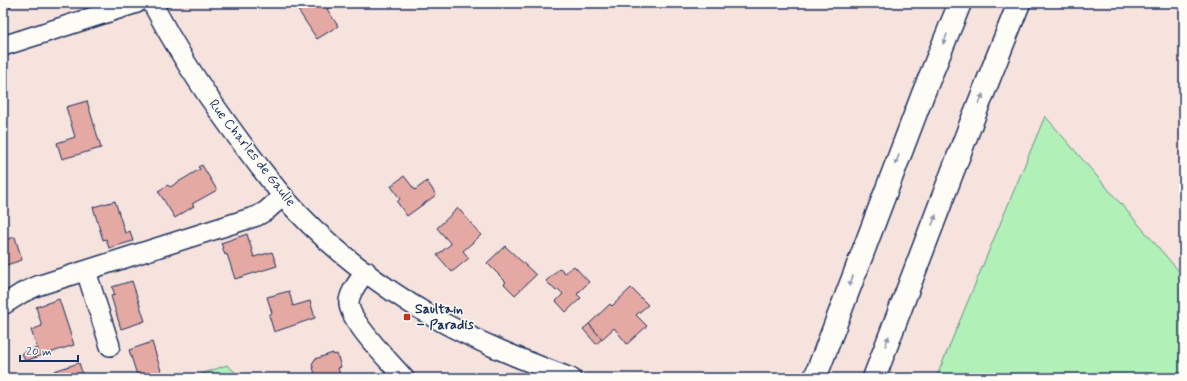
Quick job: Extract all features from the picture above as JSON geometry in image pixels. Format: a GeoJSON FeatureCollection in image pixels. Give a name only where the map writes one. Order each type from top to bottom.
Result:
{"type":"FeatureCollection","features":[{"type":"Feature","properties":{"kind":"highway"},"geometry":{"type":"LineString","coordinates":[[815,378],[920,102],[960,3]]}},
{"type":"Feature","properties":{"kind":"highway"},"geometry":{"type":"LineString","coordinates":[[874,378],[967,133],[1019,3]]}},
{"type":"Feature","properties":{"kind":"street"},"geometry":{"type":"LineString","coordinates":[[3,46],[137,3]]}},
{"type":"Feature","properties":{"kind":"street","name":"Rue Charles de Gaulle"},"geometry":{"type":"LineString","coordinates":[[152,3],[169,36],[188,66],[245,148],[283,196],[322,235],[366,271],[415,306],[449,326],[496,350],[571,378]]}},
{"type":"Feature","properties":{"kind":"street"},"geometry":{"type":"LineString","coordinates":[[3,305],[36,286],[257,216],[283,196]]}},
{"type":"Feature","properties":{"kind":"street"},"geometry":{"type":"LineString","coordinates":[[86,271],[110,346]]}},
{"type":"Feature","properties":{"kind":"street"},"geometry":{"type":"LineString","coordinates":[[366,271],[350,298],[349,304],[351,310],[360,327],[404,378]]}},
{"type":"Feature","properties":{"kind":"green space"},"geometry":{"type":"Polygon","coordinates":[[[1045,116],[1184,277],[1184,378],[936,378],[1045,116]]]}},
{"type":"Feature","properties":{"kind":"green space"},"geometry":{"type":"Polygon","coordinates":[[[227,365],[242,378],[190,378],[227,365]]]}},
{"type":"Feature","properties":{"kind":"building"},"geometry":{"type":"Polygon","coordinates":[[[3,3],[10,3],[11,8],[3,11],[3,3]]]}},
{"type":"Feature","properties":{"kind":"building"},"geometry":{"type":"Polygon","coordinates":[[[303,3],[337,3],[327,9],[338,26],[317,39],[296,7],[303,3]]]}},
{"type":"Feature","properties":{"kind":"building"},"geometry":{"type":"Polygon","coordinates":[[[87,101],[101,148],[62,159],[57,143],[75,137],[66,107],[87,101]]]}},
{"type":"Feature","properties":{"kind":"building"},"geometry":{"type":"Polygon","coordinates":[[[202,165],[217,190],[192,204],[194,206],[175,218],[158,191],[168,185],[170,187],[200,169],[198,167],[202,165]]]}},
{"type":"Feature","properties":{"kind":"building"},"geometry":{"type":"Polygon","coordinates":[[[404,176],[415,190],[427,181],[436,195],[407,216],[397,202],[400,199],[391,186],[404,176]]]}},
{"type":"Feature","properties":{"kind":"building"},"geometry":{"type":"Polygon","coordinates":[[[115,201],[125,233],[130,231],[133,241],[109,248],[106,239],[103,240],[93,207],[115,201]]]}},
{"type":"Feature","properties":{"kind":"building"},"geometry":{"type":"Polygon","coordinates":[[[458,208],[481,235],[463,251],[469,258],[452,272],[437,255],[451,244],[437,228],[458,208]]]}},
{"type":"Feature","properties":{"kind":"building"},"geometry":{"type":"Polygon","coordinates":[[[247,234],[254,257],[272,252],[277,266],[235,279],[227,254],[225,255],[221,243],[247,234]]]}},
{"type":"Feature","properties":{"kind":"building"},"geometry":{"type":"Polygon","coordinates":[[[15,237],[22,260],[3,266],[3,240],[15,237]]]}},
{"type":"Feature","properties":{"kind":"building"},"geometry":{"type":"Polygon","coordinates":[[[505,246],[536,275],[515,295],[504,284],[506,282],[487,263],[505,246]]]}},
{"type":"Feature","properties":{"kind":"building"},"geometry":{"type":"Polygon","coordinates":[[[574,266],[589,282],[577,294],[581,298],[566,312],[556,301],[563,294],[558,289],[556,291],[546,281],[560,268],[565,273],[574,266]]]}},
{"type":"Feature","properties":{"kind":"building"},"geometry":{"type":"Polygon","coordinates":[[[132,281],[145,321],[121,329],[111,296],[115,295],[112,287],[132,281]]]}},
{"type":"Feature","properties":{"kind":"building"},"geometry":{"type":"Polygon","coordinates":[[[631,288],[648,305],[636,315],[647,326],[627,344],[614,328],[602,339],[589,324],[610,304],[612,306],[631,288]]]}},
{"type":"Feature","properties":{"kind":"building"},"geometry":{"type":"Polygon","coordinates":[[[289,291],[293,306],[310,301],[315,318],[274,332],[269,315],[272,313],[267,297],[289,291]]]}},
{"type":"Feature","properties":{"kind":"building"},"geometry":{"type":"Polygon","coordinates":[[[59,299],[74,345],[40,356],[31,330],[42,326],[36,307],[59,299]]]}},
{"type":"Feature","properties":{"kind":"building"},"geometry":{"type":"Polygon","coordinates":[[[589,324],[602,339],[596,344],[583,329],[589,324]]]}},
{"type":"Feature","properties":{"kind":"building"},"geometry":{"type":"Polygon","coordinates":[[[152,342],[163,377],[135,378],[137,375],[129,350],[152,342]]]}},
{"type":"Feature","properties":{"kind":"building"},"geometry":{"type":"Polygon","coordinates":[[[37,348],[40,356],[25,361],[22,353],[37,348]]]}},
{"type":"Feature","properties":{"kind":"building"},"geometry":{"type":"Polygon","coordinates":[[[333,353],[333,355],[337,354],[341,367],[338,368],[341,378],[312,378],[315,374],[312,364],[315,359],[333,353]]]}},
{"type":"Feature","properties":{"kind":"building"},"geometry":{"type":"Polygon","coordinates":[[[79,363],[84,378],[56,378],[54,371],[79,363]]]}},
{"type":"Feature","properties":{"kind":"place","name":"Saultain – Paradis"},"geometry":{"type":"Point","coordinates":[407,317]}}]}
